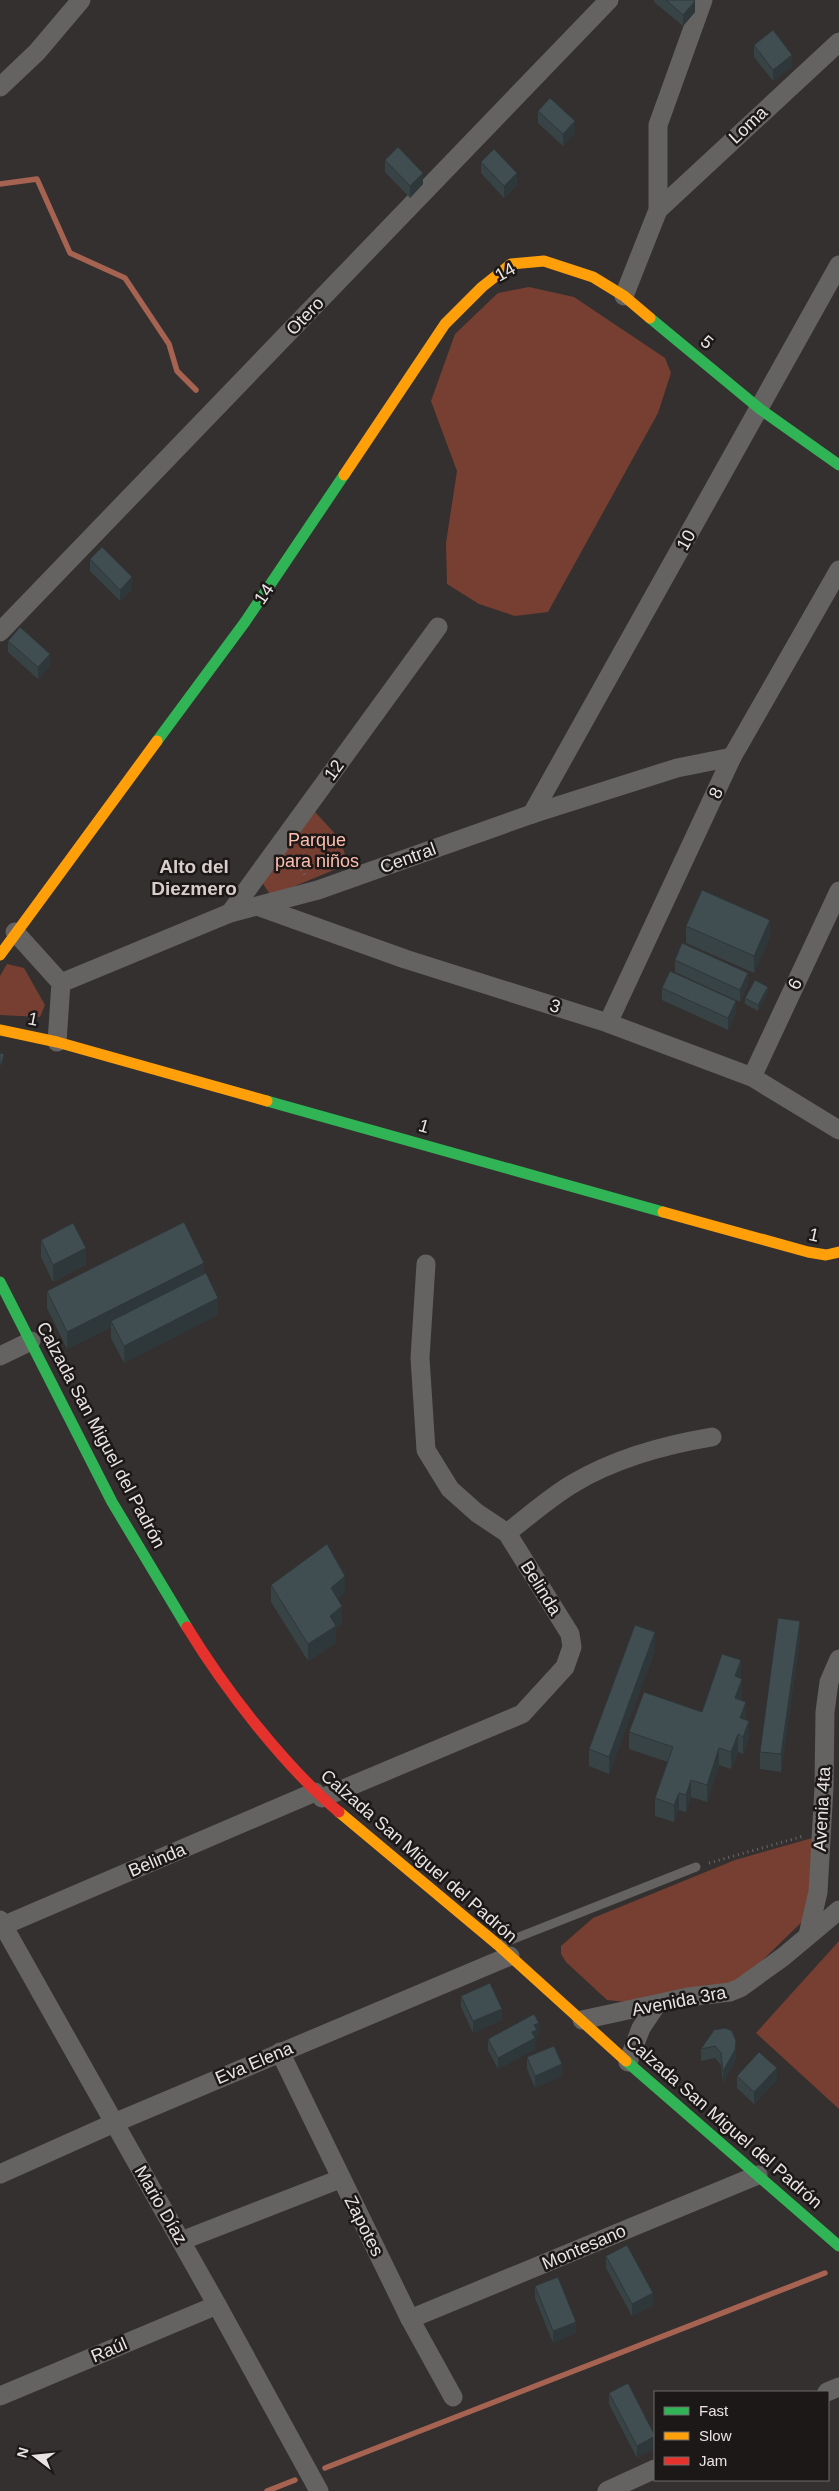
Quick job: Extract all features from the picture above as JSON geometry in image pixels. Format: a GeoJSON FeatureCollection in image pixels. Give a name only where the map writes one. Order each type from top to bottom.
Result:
{"type":"FeatureCollection","features":[{"type":"Feature","properties":{"kind":"street"},"geometry":{"type":"LineString","coordinates":[[0,87],[37,52],[81,0]]}},
{"type":"Feature","properties":{"kind":"street","name":"Otero"},"geometry":{"type":"LineString","coordinates":[[0,632],[609,0]]}},
{"type":"Feature","properties":{"kind":"street"},"geometry":{"type":"LineString","coordinates":[[624,296],[658,210],[658,125],[704,0]]}},
{"type":"Feature","properties":{"kind":"street","name":"Loma"},"geometry":{"type":"LineString","coordinates":[[658,210],[839,42]]}},
{"type":"Feature","properties":{"kind":"street","name":"5"},"geometry":{"type":"LineString","coordinates":[[544,261],[594,277],[624,296],[760,409],[839,465]]}},
{"type":"Feature","properties":{"kind":"street","name":"14"},"geometry":{"type":"LineString","coordinates":[[0,955],[14,932],[245,622],[445,324],[482,287],[511,264],[544,261]]}},
{"type":"Feature","properties":{"kind":"street","name":"10"},"geometry":{"type":"LineString","coordinates":[[532,814],[839,265]]}},
{"type":"Feature","properties":{"kind":"street","name":"8"},"geometry":{"type":"LineString","coordinates":[[608,1023],[732,758],[839,570]]}},
{"type":"Feature","properties":{"kind":"street","name":"12"},"geometry":{"type":"LineString","coordinates":[[230,913],[438,627]]}},
{"type":"Feature","properties":{"kind":"street","name":"Central"},"geometry":{"type":"LineString","coordinates":[[61,983],[230,913],[260,907],[318,890],[532,814],[677,768],[732,758]]}},
{"type":"Feature","properties":{"kind":"street","name":"6"},"geometry":{"type":"LineString","coordinates":[[752,1077],[839,891]]}},
{"type":"Feature","properties":{"kind":"street","name":"3"},"geometry":{"type":"LineString","coordinates":[[260,907],[405,959],[608,1023],[752,1077],[839,1130]]}},
{"type":"Feature","properties":{"kind":"street"},"geometry":{"type":"LineString","coordinates":[[14,932],[61,983],[57,1042]]}},
{"type":"Feature","properties":{"kind":"street","name":"1"},"geometry":{"type":"LineString","coordinates":[[0,1030],[57,1042],[808,1252],[826,1255],[839,1252]]}},
{"type":"Feature","properties":{"kind":"street","name":"Belinda"},"geometry":{"type":"LineString","coordinates":[[1,1924],[522,1714],[565,1667],[572,1647],[570,1634],[507,1533],[477,1513],[450,1489],[426,1450],[420,1358],[426,1264]]}},
{"type":"Feature","properties":{"kind":"street","name":"Calzada San Miguel del Padrón"},"geometry":{"type":"LineString","coordinates":[[0,1282],[112,1502],[198,1647],[255,1722],[318,1795],[504,1950],[628,2062],[839,2246]]}},
{"type":"Feature","properties":{"kind":"street"},"geometry":{"type":"LineString","coordinates":[[0,1356],[31,1341]]}},
{"type":"Feature","properties":{"kind":"street"},"geometry":{"type":"LineString","coordinates":[[507,1533],[545,1502],[576,1482],[616,1462],[671,1444],[712,1437]]}},
{"type":"Feature","properties":{"kind":"street","name":"Avenia 4ta"},"geometry":{"type":"LineString","coordinates":[[808,1935],[818,1892],[825,1712],[829,1682],[839,1659]]}},
{"type":"Feature","properties":{"kind":"street","name":"Avenida 3ra"},"geometry":{"type":"LineString","coordinates":[[582,2020],[688,1997],[730,1992],[740,1988],[783,1957],[839,1910]]}},
{"type":"Feature","properties":{"kind":"street","name":"Mario Díaz"},"geometry":{"type":"LineString","coordinates":[[1,1924],[218,2305],[319,2491]]}},
{"type":"Feature","properties":{"kind":"street","name":"Eva Elena"},"geometry":{"type":"LineString","coordinates":[[0,2174],[280,2052],[504,1950]]}},
{"type":"Feature","properties":{"kind":"street"},"geometry":{"type":"LineString","coordinates":[[628,2062],[642,2028],[657,2004]]}},
{"type":"Feature","properties":{"kind":"street","name":"Zapotes"},"geometry":{"type":"LineString","coordinates":[[280,2052],[340,2179],[410,2319],[454,2398]]}},
{"type":"Feature","properties":{"kind":"street","name":"Montesano"},"geometry":{"type":"LineString","coordinates":[[410,2319],[758,2175]]}},
{"type":"Feature","properties":{"kind":"street"},"geometry":{"type":"LineString","coordinates":[[181,2241],[340,2179]]}},
{"type":"Feature","properties":{"kind":"street","name":"Raúl"},"geometry":{"type":"LineString","coordinates":[[0,2396],[218,2305]]}},
{"type":"Feature","properties":{"kind":"street"},"geometry":{"type":"LineString","coordinates":[[607,2491],[654,2469]]}},
{"type":"Feature","properties":{"kind":"lane"},"geometry":{"type":"LineString","coordinates":[[504,1950],[696,1867]]}},
{"type":"Feature","properties":{"kind":"path"},"geometry":{"type":"LineString","coordinates":[[284,840],[297,865],[318,890]]}},
{"type":"Feature","properties":{"kind":"path"},"geometry":{"type":"LineString","coordinates":[[696,1867],[812,1833]]}},
{"type":"Feature","properties":{"kind":"green space"},"geometry":{"type":"Polygon","coordinates":[[[529,287],[574,297],[665,358],[671,373],[658,413],[548,612],[515,616],[479,604],[447,584],[446,543],[457,471],[431,401],[455,334],[498,293],[529,287]]]}},
{"type":"Feature","properties":{"kind":"green space","name":"Parque para niños"},"geometry":{"type":"Polygon","coordinates":[[[315,812],[340,839],[348,864],[271,896],[262,882],[315,812]]]}},
{"type":"Feature","properties":{"kind":"green space"},"geometry":{"type":"Polygon","coordinates":[[[7,964],[24,968],[45,1005],[40,1017],[0,1015],[0,976],[7,964]]]}},
{"type":"Feature","properties":{"kind":"green space"},"geometry":{"type":"Polygon","coordinates":[[[816,1837],[810,1914],[738,1984],[635,2003],[607,2000],[566,1962],[561,1954],[561,1946],[593,1918],[735,1860],[816,1837]]]}},
{"type":"Feature","properties":{"kind":"green space"},"geometry":{"type":"Polygon","coordinates":[[[839,1941],[839,2109],[756,2033],[839,1941]]]}},
{"type":"Feature","properties":{"kind":"building"},"geometry":{"type":"Polygon","coordinates":[[[666,0],[694,0],[695,1],[683,15],[666,0]]]}},
{"type":"Feature","properties":{"kind":"building"},"geometry":{"type":"Polygon","coordinates":[[[773,30],[792,55],[773,70],[754,45],[773,30]]]}},
{"type":"Feature","properties":{"kind":"building"},"geometry":{"type":"Polygon","coordinates":[[[550,98],[575,121],[563,134],[538,111],[550,98]]]}},
{"type":"Feature","properties":{"kind":"building"},"geometry":{"type":"Polygon","coordinates":[[[398,147],[423,173],[410,186],[385,160],[398,147]]]}},
{"type":"Feature","properties":{"kind":"building"},"geometry":{"type":"Polygon","coordinates":[[[494,149],[517,173],[504,186],[481,162],[494,149]]]}},
{"type":"Feature","properties":{"kind":"building"},"geometry":{"type":"Polygon","coordinates":[[[102,547],[132,577],[120,590],[90,559],[102,547]]]}},
{"type":"Feature","properties":{"kind":"building"},"geometry":{"type":"Polygon","coordinates":[[[20,627],[50,654],[38,667],[8,641],[20,627]]]}},
{"type":"Feature","properties":{"kind":"building"},"geometry":{"type":"Polygon","coordinates":[[[702,890],[770,920],[754,956],[686,926],[702,890]]]}},
{"type":"Feature","properties":{"kind":"building"},"geometry":{"type":"Polygon","coordinates":[[[682,943],[748,973],[740,990],[675,960],[682,943]]]}},
{"type":"Feature","properties":{"kind":"building"},"geometry":{"type":"Polygon","coordinates":[[[670,971],[736,1001],[728,1018],[662,988],[670,971]]]}},
{"type":"Feature","properties":{"kind":"building"},"geometry":{"type":"Polygon","coordinates":[[[755,980],[768,987],[758,1005],[745,998],[755,980]]]}},
{"type":"Feature","properties":{"kind":"building"},"geometry":{"type":"Polygon","coordinates":[[[0,1053],[4,1054],[1,1064],[0,1064],[0,1053]]]}},
{"type":"Feature","properties":{"kind":"building"},"geometry":{"type":"Polygon","coordinates":[[[184,1222],[204,1263],[67,1332],[47,1291],[184,1222]]]}},
{"type":"Feature","properties":{"kind":"building"},"geometry":{"type":"Polygon","coordinates":[[[73,1223],[86,1248],[53,1265],[41,1240],[73,1223]]]}},
{"type":"Feature","properties":{"kind":"building"},"geometry":{"type":"Polygon","coordinates":[[[206,1273],[218,1298],[124,1346],[111,1321],[206,1273]]]}},
{"type":"Feature","properties":{"kind":"building"},"geometry":{"type":"Polygon","coordinates":[[[327,1544],[345,1576],[331,1588],[342,1606],[330,1616],[336,1626],[308,1644],[271,1585],[327,1544]]]}},
{"type":"Feature","properties":{"kind":"building"},"geometry":{"type":"Polygon","coordinates":[[[778,1618],[800,1621],[781,1754],[760,1752],[778,1618]]]}},
{"type":"Feature","properties":{"kind":"building"},"geometry":{"type":"Polygon","coordinates":[[[635,1625],[655,1632],[609,1757],[589,1749],[635,1625]]]}},
{"type":"Feature","properties":{"kind":"building"},"geometry":{"type":"Polygon","coordinates":[[[722,1654],[741,1660],[735,1676],[742,1679],[735,1698],[746,1702],[740,1718],[749,1721],[743,1737],[738,1734],[731,1752],[719,1748],[707,1785],[691,1780],[686,1795],[679,1793],[674,1805],[655,1798],[673,1747],[629,1732],[644,1692],[702,1712],[722,1654]]]}},
{"type":"Feature","properties":{"kind":"building"},"geometry":{"type":"Polygon","coordinates":[[[490,1983],[502,2009],[473,2021],[461,1996],[490,1983]]]}},
{"type":"Feature","properties":{"kind":"building"},"geometry":{"type":"Polygon","coordinates":[[[534,2014],[539,2023],[534,2025],[537,2030],[532,2032],[535,2038],[498,2058],[488,2039],[534,2014]]]}},
{"type":"Feature","properties":{"kind":"building"},"geometry":{"type":"Polygon","coordinates":[[[725,2028],[732,2031],[736,2041],[735,2050],[723,2071],[721,2053],[715,2046],[701,2049],[714,2030],[725,2028]]]}},
{"type":"Feature","properties":{"kind":"building"},"geometry":{"type":"Polygon","coordinates":[[[554,2046],[562,2064],[535,2076],[527,2057],[554,2046]]]}},
{"type":"Feature","properties":{"kind":"building"},"geometry":{"type":"Polygon","coordinates":[[[759,2052],[777,2068],[754,2092],[737,2076],[759,2052]]]}},
{"type":"Feature","properties":{"kind":"building"},"geometry":{"type":"Polygon","coordinates":[[[627,2245],[653,2293],[632,2304],[606,2256],[627,2245]]]}},
{"type":"Feature","properties":{"kind":"building"},"geometry":{"type":"Polygon","coordinates":[[[558,2277],[576,2322],[553,2331],[535,2286],[558,2277]]]}},
{"type":"Feature","properties":{"kind":"building"},"geometry":{"type":"Polygon","coordinates":[[[628,2383],[654,2437],[637,2446],[609,2393],[628,2383]]]}},
{"type":"Feature","properties":{"kind":"waterway"},"geometry":{"type":"LineString","coordinates":[[0,184],[37,179],[70,253],[125,278],[169,344],[177,371],[196,390]]}},
{"type":"Feature","properties":{"kind":"waterway"},"geometry":{"type":"LineString","coordinates":[[325,2468],[825,2273]]}},
{"type":"Feature","properties":{"kind":"waterway"},"geometry":{"type":"LineString","coordinates":[[267,2491],[295,2480]]}},
{"type":"Feature","properties":{"kind":"traffic: fast"},"geometry":{"type":"LineString","coordinates":[[650,318],[760,409],[839,465]]}},
{"type":"Feature","properties":{"kind":"traffic: fast"},"geometry":{"type":"LineString","coordinates":[[157,741],[245,622],[344,475]]}},
{"type":"Feature","properties":{"kind":"traffic: fast"},"geometry":{"type":"LineString","coordinates":[[267,1101],[663,1212]]}},
{"type":"Feature","properties":{"kind":"traffic: fast"},"geometry":{"type":"LineString","coordinates":[[0,1282],[112,1502],[187,1627]]}},
{"type":"Feature","properties":{"kind":"traffic: fast"},"geometry":{"type":"LineString","coordinates":[[626,2061],[839,2246]]}},
{"type":"Feature","properties":{"kind":"traffic: slow"},"geometry":{"type":"LineString","coordinates":[[344,475],[445,324],[482,287],[511,264],[544,261],[593,277],[624,296],[650,318]]}},
{"type":"Feature","properties":{"kind":"traffic: slow"},"geometry":{"type":"LineString","coordinates":[[0,955],[157,741]]}},
{"type":"Feature","properties":{"kind":"traffic: slow"},"geometry":{"type":"LineString","coordinates":[[0,1030],[57,1042],[267,1101]]}},
{"type":"Feature","properties":{"kind":"traffic: slow"},"geometry":{"type":"LineString","coordinates":[[663,1212],[808,1252],[826,1255],[839,1252]]}},
{"type":"Feature","properties":{"kind":"traffic: slow"},"geometry":{"type":"LineString","coordinates":[[339,1812],[498,1945],[626,2061]]}},
{"type":"Feature","properties":{"kind":"traffic: jam"},"geometry":{"type":"LineString","coordinates":[[187,1627],[237,1700],[277,1750],[318,1794],[339,1812]]}},
{"type":"Feature","properties":{"kind":"district","name":"Alto del Diezmero"},"geometry":{"type":"Point","coordinates":[194,877]}}]}
